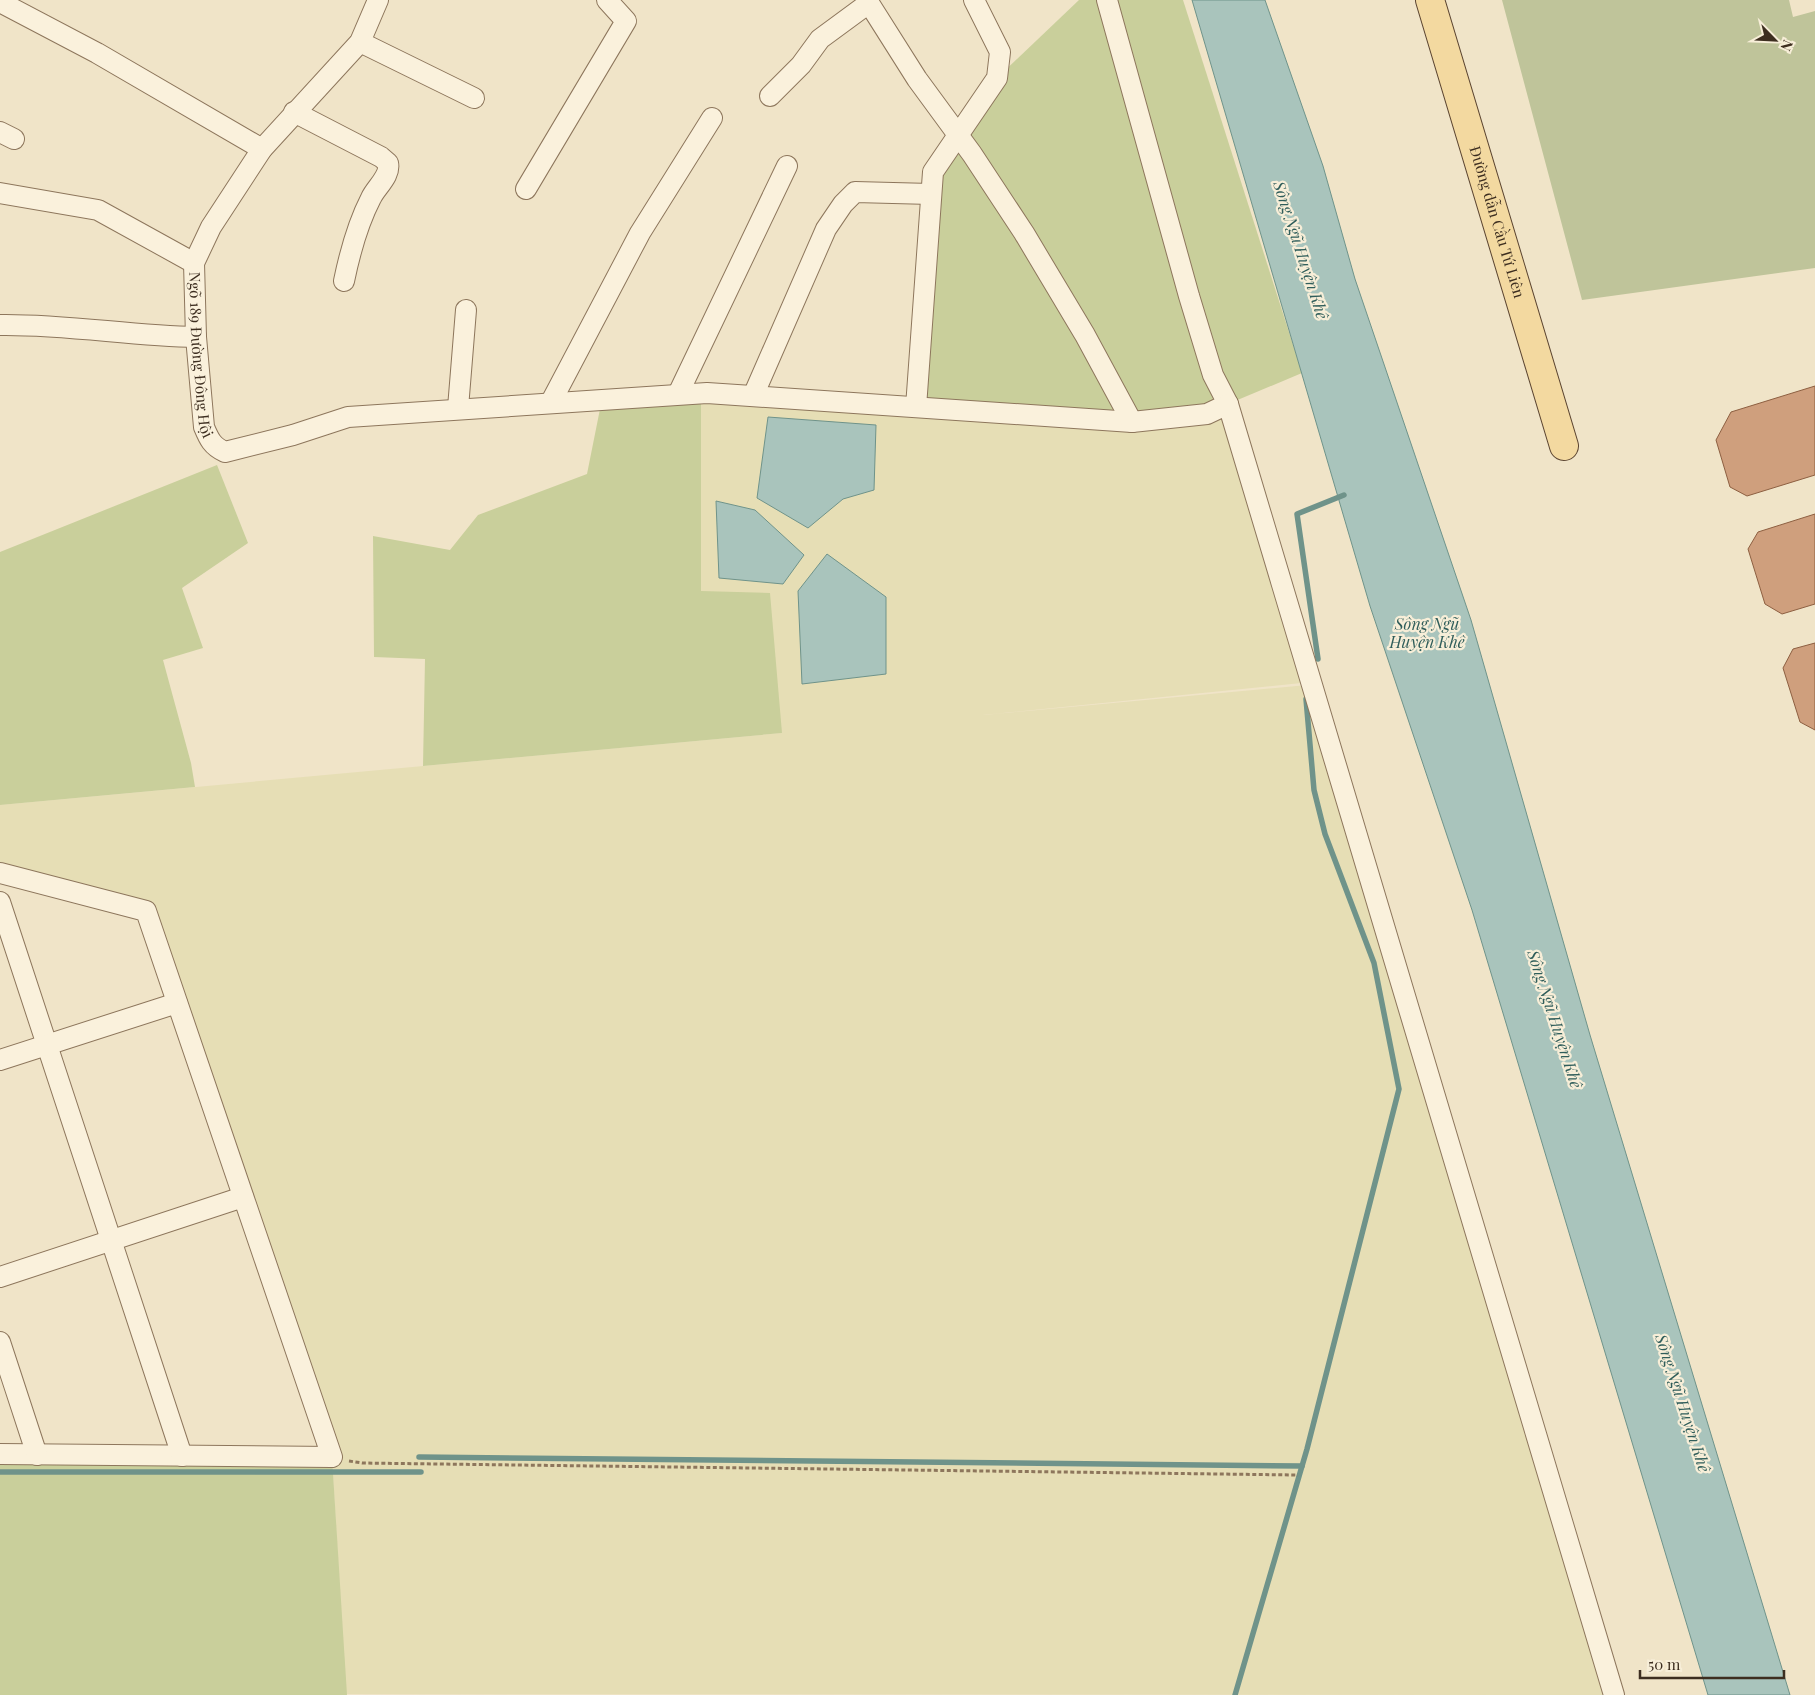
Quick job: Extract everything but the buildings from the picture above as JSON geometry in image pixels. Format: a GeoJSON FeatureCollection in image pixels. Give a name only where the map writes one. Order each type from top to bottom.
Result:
{"type":"FeatureCollection","features":[{"type":"Feature","properties":{"kind":"main road","name":"Đường dẫn Cầu Tứ Liên"},"geometry":{"type":"LineString","coordinates":[[1430,0],[1564,446]]}},
{"type":"Feature","properties":{"kind":"street","name":"Ngõ 189 Đường Đông Hội"},"geometry":{"type":"LineString","coordinates":[[378,0],[360,42],[262,149],[211,227],[194,263],[196,337],[204,426],[209,440],[216,448],[225,452],[293,435],[348,417],[678,394],[707,393],[1132,422],[1207,414],[1228,404]]}},
{"type":"Feature","properties":{"kind":"street"},"geometry":{"type":"LineString","coordinates":[[526,189],[626,21],[607,0]]}},
{"type":"Feature","properties":{"kind":"street"},"geometry":{"type":"LineString","coordinates":[[916,407],[933,172],[997,78],[1000,52],[974,0]]}},
{"type":"Feature","properties":{"kind":"street"},"geometry":{"type":"LineString","coordinates":[[1107,0],[1189,296],[1213,375],[1228,404],[1614,1695]]}},
{"type":"Feature","properties":{"kind":"street"},"geometry":{"type":"LineString","coordinates":[[0,2],[97,53],[262,149]]}},
{"type":"Feature","properties":{"kind":"street"},"geometry":{"type":"LineString","coordinates":[[770,96],[801,65],[820,39],[868,2],[918,79],[958,134],[1024,233],[1085,335],[1132,422]]}},
{"type":"Feature","properties":{"kind":"street"},"geometry":{"type":"LineString","coordinates":[[360,42],[474,98]]}},
{"type":"Feature","properties":{"kind":"street"},"geometry":{"type":"LineString","coordinates":[[294,112],[381,157],[388,163],[388,172],[371,196],[354,235],[344,281]]}},
{"type":"Feature","properties":{"kind":"street"},"geometry":{"type":"LineString","coordinates":[[551,402],[640,233],[712,118]]}},
{"type":"Feature","properties":{"kind":"street"},"geometry":{"type":"LineString","coordinates":[[678,394],[787,166]]}},
{"type":"Feature","properties":{"kind":"street"},"geometry":{"type":"LineString","coordinates":[[0,192],[98,210],[194,263]]}},
{"type":"Feature","properties":{"kind":"street"},"geometry":{"type":"LineString","coordinates":[[753,396],[826,230],[843,204],[856,192],[931,194]]}},
{"type":"Feature","properties":{"kind":"street"},"geometry":{"type":"LineString","coordinates":[[458,408],[466,310]]}},
{"type":"Feature","properties":{"kind":"street"},"geometry":{"type":"LineString","coordinates":[[0,325],[90,329],[152,336],[196,337]]}},
{"type":"Feature","properties":{"kind":"street"},"geometry":{"type":"LineString","coordinates":[[0,873],[146,911],[332,1458],[0,1454]]}},
{"type":"Feature","properties":{"kind":"street"},"geometry":{"type":"LineString","coordinates":[[0,902],[182,1456]]}},
{"type":"Feature","properties":{"kind":"street"},"geometry":{"type":"LineString","coordinates":[[0,1060],[177,1003]]}},
{"type":"Feature","properties":{"kind":"street"},"geometry":{"type":"LineString","coordinates":[[0,1276],[244,1197]]}},
{"type":"Feature","properties":{"kind":"street"},"geometry":{"type":"LineString","coordinates":[[0,1342],[37,1455]]}},
{"type":"Feature","properties":{"kind":"path"},"geometry":{"type":"LineString","coordinates":[[332,1458],[362,1464],[1298,1475]]}},
{"type":"Feature","properties":{"kind":"shaded area"},"geometry":{"type":"Polygon","coordinates":[[[701,398],[1228,404],[1311,682],[983,715],[1318,684],[1617,1695],[346,1694],[332,1457],[146,911],[0,867],[0,805],[782,733],[701,591],[701,398]]]}},
{"type":"Feature","properties":{"kind":"green space"},"geometry":{"type":"Polygon","coordinates":[[[1079,0],[1183,0],[1302,373],[1228,404],[1132,422],[916,407],[931,194],[997,78],[1079,0]]]}},
{"type":"Feature","properties":{"kind":"green space"},"geometry":{"type":"Polygon","coordinates":[[[1502,0],[1789,0],[1793,17],[1815,11],[1815,268],[1582,300],[1502,0]]]}},
{"type":"Feature","properties":{"kind":"green space"},"geometry":{"type":"Polygon","coordinates":[[[701,398],[701,591],[770,593],[782,733],[423,766],[425,659],[374,657],[373,536],[450,550],[478,515],[587,474],[601,404],[701,398]]]}},
{"type":"Feature","properties":{"kind":"green space"},"geometry":{"type":"Polygon","coordinates":[[[217,465],[248,543],[182,588],[203,648],[163,660],[191,763],[195,787],[0,805],[0,552],[217,465]]]}},
{"type":"Feature","properties":{"kind":"green space"},"geometry":{"type":"Polygon","coordinates":[[[0,1454],[332,1457],[347,1695],[0,1695],[0,1454]]]}},
{"type":"Feature","properties":{"kind":"water","name":"Sông Ngũ Huyện Khê"},"geometry":{"type":"Polygon","coordinates":[[[1192,0],[1265,0],[1323,166],[1355,279],[1471,620],[1590,1035],[1790,1695],[1708,1695],[1472,910],[1370,606],[1192,0]]]}},
{"type":"Feature","properties":{"kind":"water"},"geometry":{"type":"Polygon","coordinates":[[[768,417],[876,425],[874,490],[843,499],[808,528],[757,498],[768,417]]]}},
{"type":"Feature","properties":{"kind":"water"},"geometry":{"type":"Polygon","coordinates":[[[716,501],[755,510],[804,555],[783,584],[719,578],[716,501]]]}},
{"type":"Feature","properties":{"kind":"water"},"geometry":{"type":"Polygon","coordinates":[[[827,554],[886,597],[886,674],[802,684],[798,591],[827,554]]]}},
{"type":"Feature","properties":{"kind":"waterway"},"geometry":{"type":"LineString","coordinates":[[1318,659],[1297,514],[1344,495]]}},
{"type":"Feature","properties":{"kind":"waterway"},"geometry":{"type":"LineString","coordinates":[[1235,1695],[1307,1449],[1399,1089],[1374,963],[1325,834],[1314,790],[1306,699]]}},
{"type":"Feature","properties":{"kind":"waterway"},"geometry":{"type":"LineString","coordinates":[[419,1457],[1302,1466]]}},
{"type":"Feature","properties":{"kind":"waterway"},"geometry":{"type":"LineString","coordinates":[[0,1472],[421,1472]]}}]}
